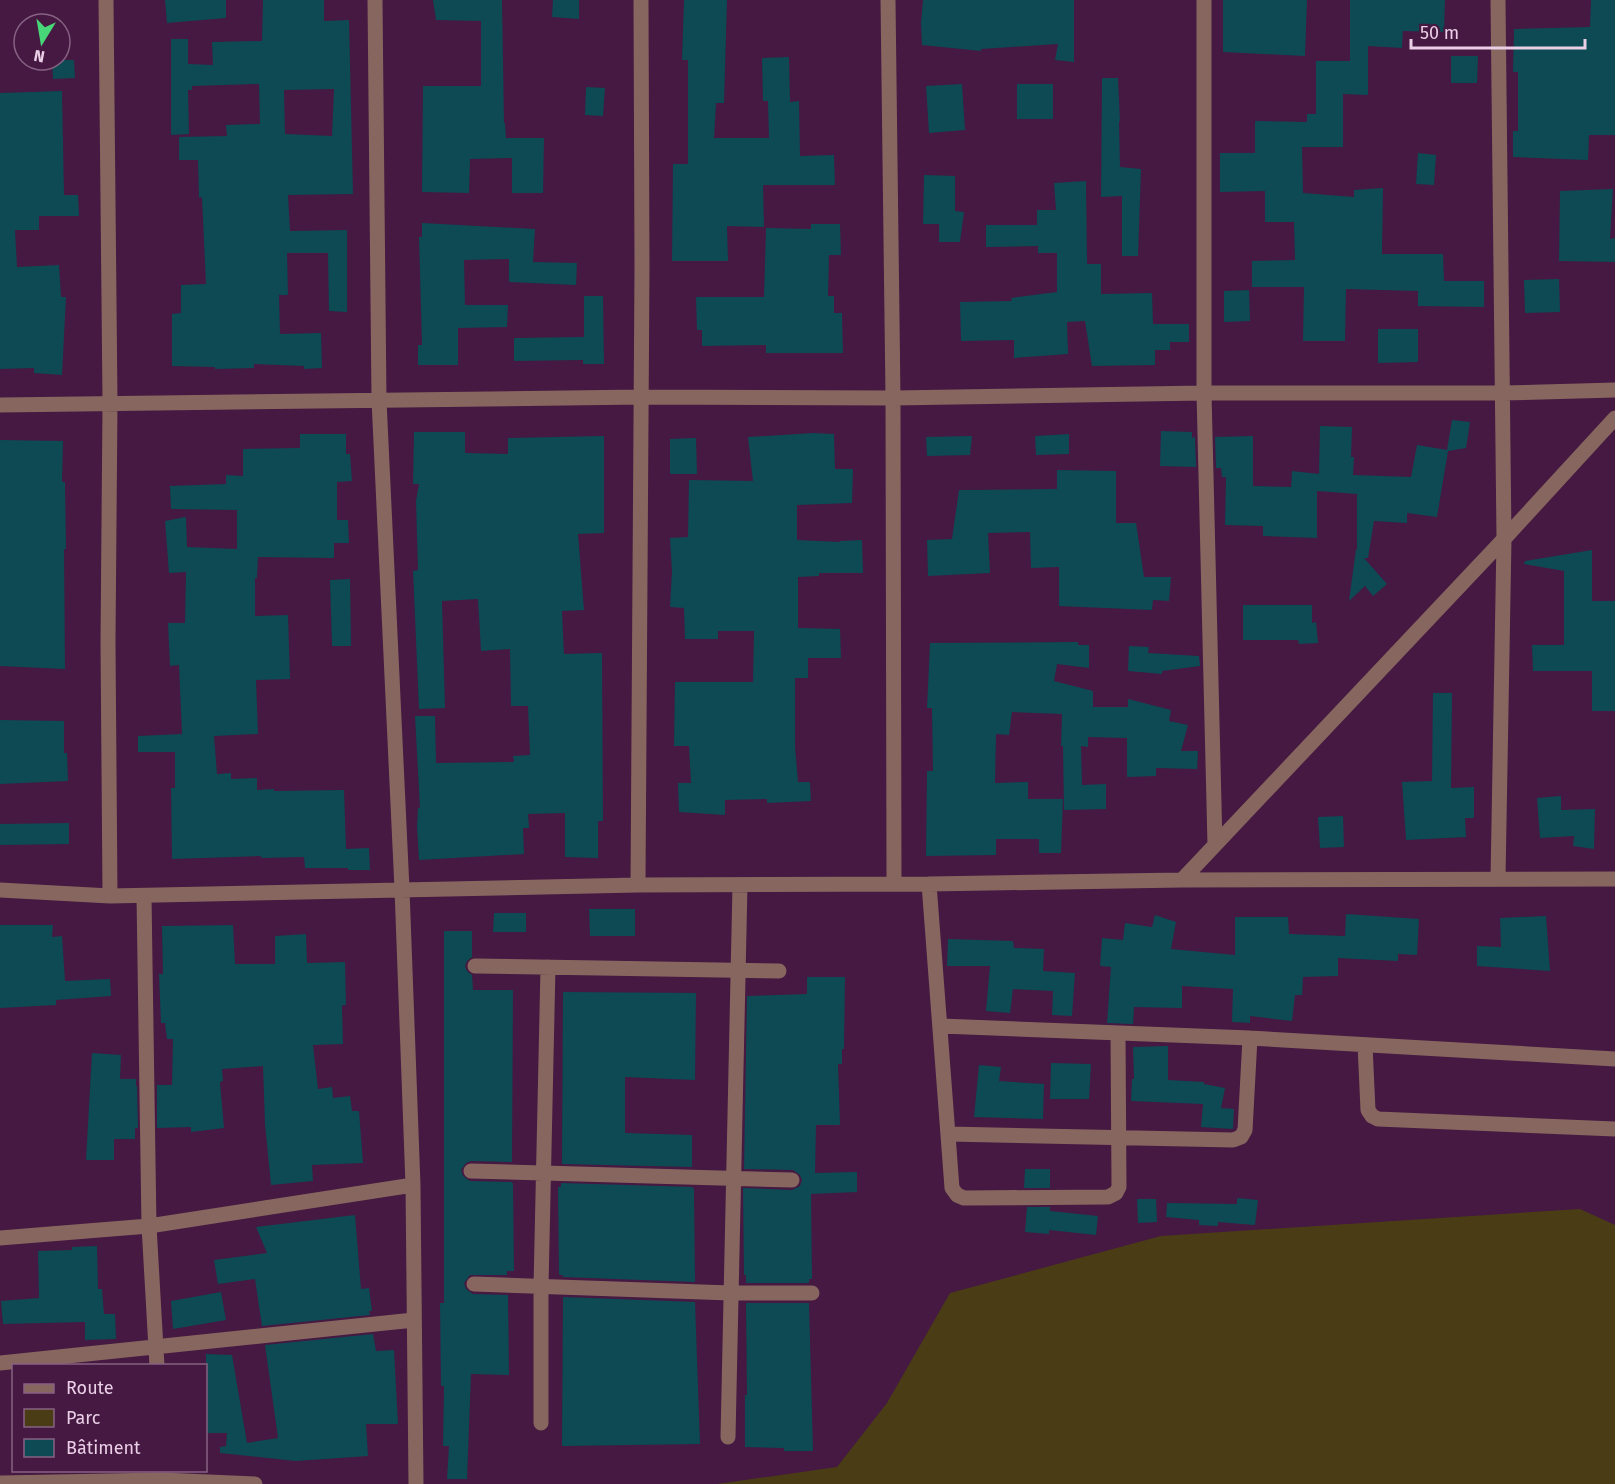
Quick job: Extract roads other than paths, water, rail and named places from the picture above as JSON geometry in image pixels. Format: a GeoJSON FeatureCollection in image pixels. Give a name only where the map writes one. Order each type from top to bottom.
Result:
{"type":"FeatureCollection","features":[{"type":"Feature","properties":{"kind":"street"},"geometry":{"type":"LineString","coordinates":[[106,0],[110,402],[108,643],[110,896]]}},
{"type":"Feature","properties":{"kind":"street"},"geometry":{"type":"LineString","coordinates":[[375,0],[379,400],[402,889],[413,1185],[416,1484]]}},
{"type":"Feature","properties":{"kind":"street"},"geometry":{"type":"LineString","coordinates":[[638,885],[642,397],[641,0]]}},
{"type":"Feature","properties":{"kind":"street"},"geometry":{"type":"LineString","coordinates":[[888,0],[893,398],[894,883]]}},
{"type":"Feature","properties":{"kind":"street"},"geometry":{"type":"LineString","coordinates":[[1204,0],[1204,393],[1215,845]]}},
{"type":"Feature","properties":{"kind":"street"},"geometry":{"type":"LineString","coordinates":[[1498,0],[1504,539],[1498,879]]}},
{"type":"Feature","properties":{"kind":"street"},"geometry":{"type":"LineString","coordinates":[[0,405],[642,397],[893,398],[1615,390]]}},
{"type":"Feature","properties":{"kind":"street"},"geometry":{"type":"LineString","coordinates":[[1182,880],[1615,418]]}},
{"type":"Feature","properties":{"kind":"street"},"geometry":{"type":"LineString","coordinates":[[0,890],[144,896],[638,885],[1615,879]]}},
{"type":"Feature","properties":{"kind":"street"},"geometry":{"type":"LineString","coordinates":[[929,884],[952,1188],[957,1195],[964,1198],[1108,1197],[1116,1193],[1119,1186],[1118,1033]]}},
{"type":"Feature","properties":{"kind":"street"},"geometry":{"type":"LineString","coordinates":[[728,1437],[740,885]]}},
{"type":"Feature","properties":{"kind":"street"},"geometry":{"type":"LineString","coordinates":[[144,896],[148,1226],[157,1364]]}},
{"type":"Feature","properties":{"kind":"street"},"geometry":{"type":"LineString","coordinates":[[475,966],[779,971]]}},
{"type":"Feature","properties":{"kind":"street"},"geometry":{"type":"LineString","coordinates":[[541,1423],[541,1287],[548,967]]}},
{"type":"Feature","properties":{"kind":"street"},"geometry":{"type":"LineString","coordinates":[[941,1026],[1250,1038],[1615,1059]]}},
{"type":"Feature","properties":{"kind":"street"},"geometry":{"type":"LineString","coordinates":[[948,1134],[1233,1140],[1241,1137],[1245,1130],[1250,1038]]}},
{"type":"Feature","properties":{"kind":"street"},"geometry":{"type":"LineString","coordinates":[[1365,1044],[1368,1110],[1378,1119],[1615,1130]]}},
{"type":"Feature","properties":{"kind":"street"},"geometry":{"type":"LineString","coordinates":[[471,1171],[792,1180]]}},
{"type":"Feature","properties":{"kind":"street"},"geometry":{"type":"LineString","coordinates":[[0,1238],[148,1226],[413,1185]]}},
{"type":"Feature","properties":{"kind":"street"},"geometry":{"type":"LineString","coordinates":[[474,1284],[730,1293],[812,1293]]}},
{"type":"Feature","properties":{"kind":"street"},"geometry":{"type":"LineString","coordinates":[[0,1363],[414,1320]]}},
{"type":"Feature","properties":{"kind":"street"},"geometry":{"type":"LineString","coordinates":[[0,1483],[162,1478],[255,1484]]}}]}
